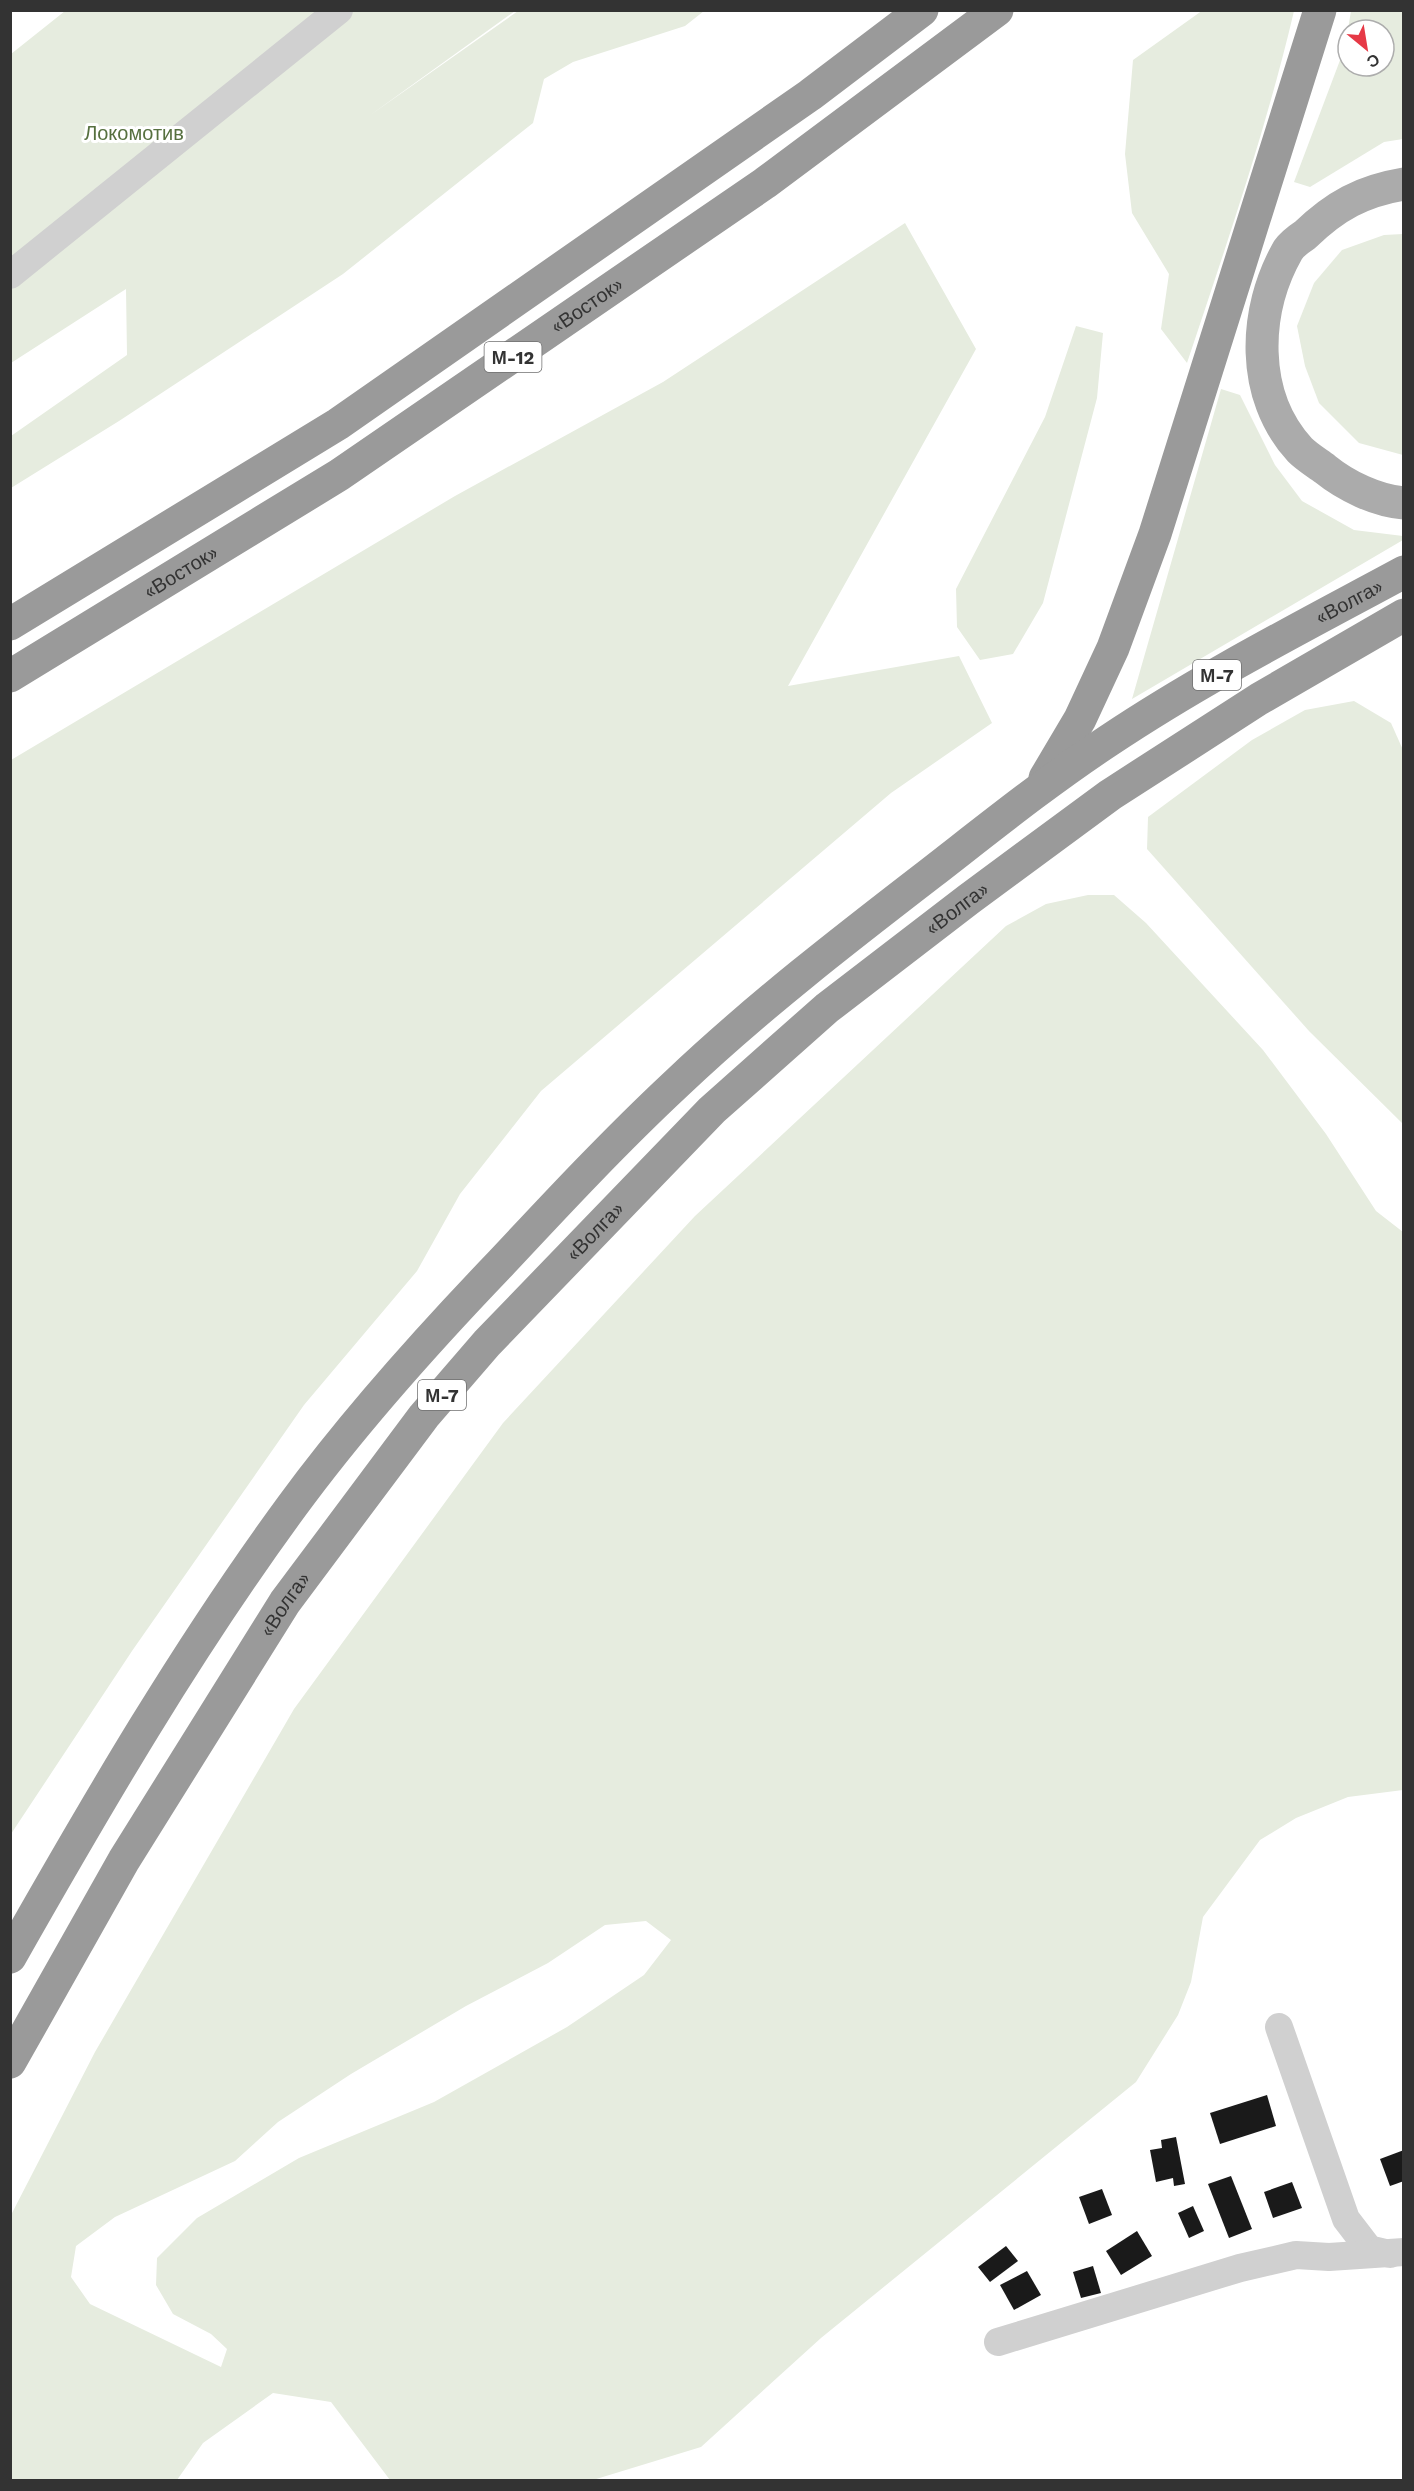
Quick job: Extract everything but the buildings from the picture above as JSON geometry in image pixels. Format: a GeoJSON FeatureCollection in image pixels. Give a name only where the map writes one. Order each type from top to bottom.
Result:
{"type":"FeatureCollection","features":[{"type":"Feature","properties":{"kind":"highway","name":"М-12"},"geometry":{"type":"LineString","coordinates":[[10,624],[338,424],[810,95],[922,10]]}},
{"type":"Feature","properties":{"kind":"highway","name":"«Восток»"},"geometry":{"type":"LineString","coordinates":[[10,676],[339,476],[765,183],[997,10]]}},
{"type":"Feature","properties":{"kind":"highway"},"geometry":{"type":"LineString","coordinates":[[1038,789],[1080,719],[1113,648],[1155,534],[1320,10]]}},
{"type":"Feature","properties":{"kind":"highway","name":"«Волга»"},"geometry":{"type":"LineString","coordinates":[[10,1957],[96,1805],[202,1634],[293,1504],[369,1409],[450,1316],[567,1192],[677,1082],[763,1005],[1038,789],[1112,738],[1233,665],[1404,572]]}},
{"type":"Feature","properties":{"kind":"highway","name":"«Волга»"},"geometry":{"type":"LineString","coordinates":[[10,2062],[124,1860],[285,1602],[424,1416],[487,1343],[712,1110],[836,1001],[1110,795],[1259,699],[1404,615]]}},
{"type":"Feature","properties":{"kind":"main road"},"geometry":{"type":"LineString","coordinates":[[1404,184],[1374,189],[1328,213],[1289,249],[1264,309],[1261,361],[1276,415],[1300,450],[1340,481],[1391,502],[1404,503]]}},
{"type":"Feature","properties":{"kind":"street"},"geometry":{"type":"LineString","coordinates":[[10,275],[339,10]]}},
{"type":"Feature","properties":{"kind":"street"},"geometry":{"type":"LineString","coordinates":[[1279,2027],[1346,2219],[1369,2249],[1398,2253]]}},
{"type":"Feature","properties":{"kind":"street"},"geometry":{"type":"LineString","coordinates":[[998,2342],[1240,2268],[1296,2255],[1329,2257],[1398,2253]]}},
{"type":"Feature","properties":{"kind":"green space"},"geometry":{"type":"Polygon","coordinates":[[[1203,10],[1294,11],[1258,144],[1187,363],[1161,329],[1169,274],[1132,213],[1125,154],[1133,60],[1203,10]]]}},
{"type":"Feature","properties":{"kind":"green space","name":"Локомотив"},"geometry":{"type":"Polygon","coordinates":[[[65,11],[515,11],[369,116],[518,11],[704,11],[685,26],[573,62],[544,79],[533,123],[343,274],[119,421],[11,488],[11,436],[127,355],[126,289],[11,363],[11,54],[65,11]]]}},
{"type":"Feature","properties":{"kind":"green space"},"geometry":{"type":"Polygon","coordinates":[[[1351,11],[1403,11],[1403,139],[1384,142],[1310,187],[1294,182],[1336,71],[1336,78],[1396,78],[1396,18],[1350,18],[1351,11]]]}},
{"type":"Feature","properties":{"kind":"green space"},"geometry":{"type":"Polygon","coordinates":[[[905,223],[976,349],[788,686],[959,656],[992,723],[891,793],[541,1091],[460,1194],[417,1271],[304,1405],[132,1651],[11,1834],[11,760],[455,496],[663,382],[905,223]]]}},
{"type":"Feature","properties":{"kind":"green space"},"geometry":{"type":"Polygon","coordinates":[[[1404,234],[1403,455],[1359,443],[1319,403],[1305,366],[1297,326],[1314,283],[1342,250],[1384,235],[1404,234]]]}},
{"type":"Feature","properties":{"kind":"green space"},"geometry":{"type":"Polygon","coordinates":[[[1076,326],[1103,333],[1097,398],[1043,603],[1013,654],[980,660],[957,627],[956,589],[1045,417],[1076,326]]]}},
{"type":"Feature","properties":{"kind":"green space"},"geometry":{"type":"Polygon","coordinates":[[[1221,389],[1240,395],[1275,465],[1302,501],[1354,530],[1403,536],[1403,540],[1132,699],[1221,389]]]}},
{"type":"Feature","properties":{"kind":"green space"},"geometry":{"type":"Polygon","coordinates":[[[1354,701],[1391,723],[1403,750],[1403,1124],[1309,1031],[1147,849],[1148,817],[1252,740],[1305,710],[1354,701]]]}},
{"type":"Feature","properties":{"kind":"green space"},"geometry":{"type":"Polygon","coordinates":[[[1088,895],[1114,895],[1146,923],[1263,1050],[1326,1134],[1376,1211],[1403,1232],[1403,1790],[1348,1797],[1296,1818],[1260,1840],[1203,1917],[1191,1982],[1178,2015],[1136,2082],[821,2338],[701,2447],[593,2480],[390,2480],[331,2402],[273,2393],[203,2443],[177,2480],[11,2480],[11,2215],[95,2052],[294,1709],[503,1423],[695,1216],[1006,926],[1046,904],[1088,895]],[[646,1921],[605,1925],[548,1963],[466,2006],[351,2074],[278,2122],[235,2161],[115,2217],[76,2246],[71,2277],[90,2304],[221,2367],[227,2349],[211,2334],[173,2314],[156,2285],[157,2258],[197,2218],[299,2158],[434,2102],[567,2027],[644,1975],[671,1940],[646,1921]]]}}]}
